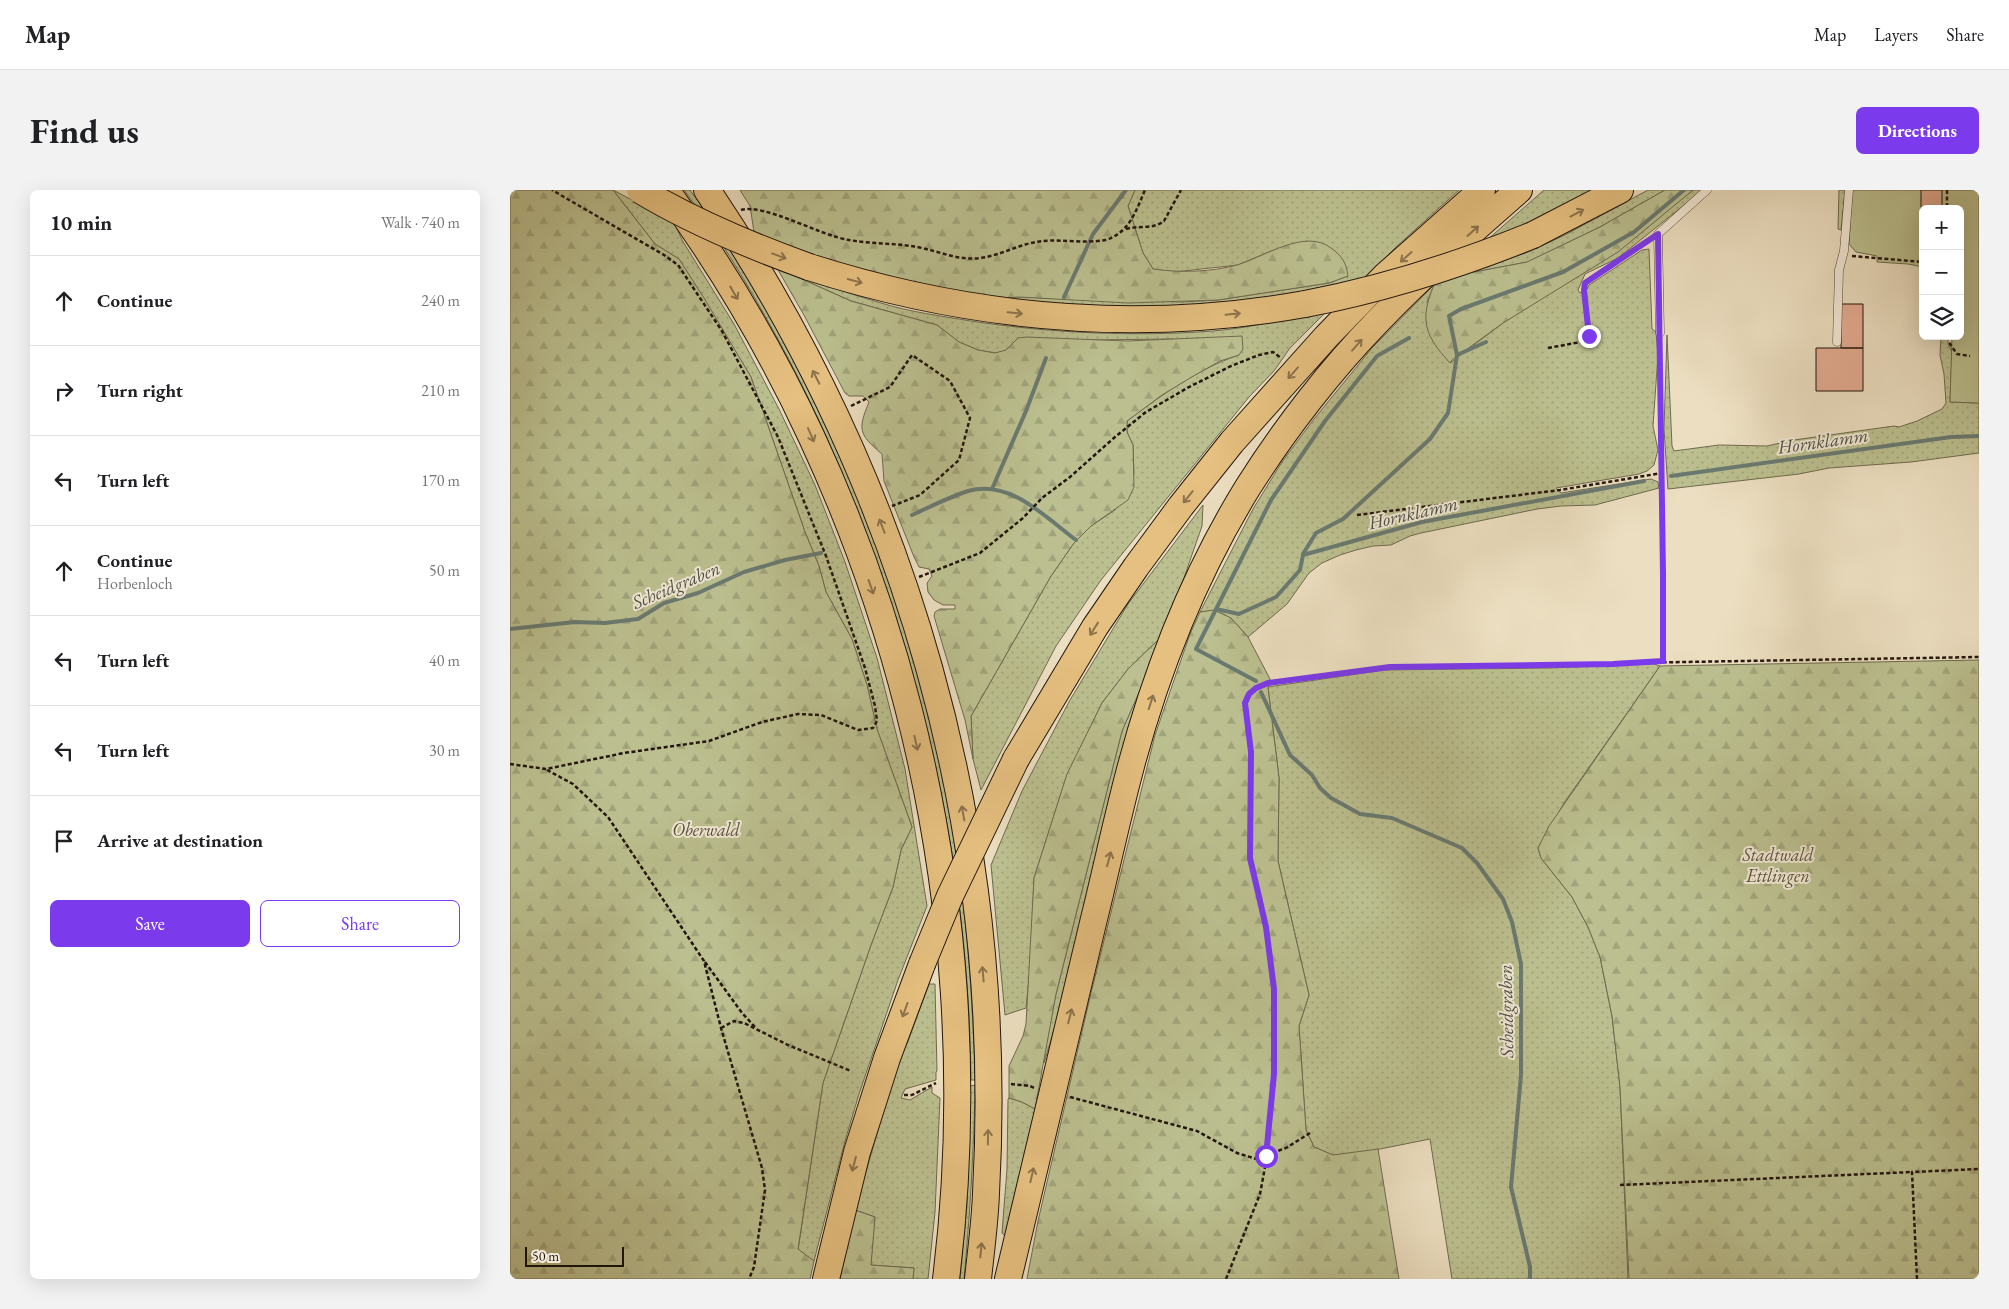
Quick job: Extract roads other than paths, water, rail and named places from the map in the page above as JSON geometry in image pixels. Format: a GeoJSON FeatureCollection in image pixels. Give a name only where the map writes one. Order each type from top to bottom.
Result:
{"type":"FeatureCollection","features":[{"type":"Feature","properties":{"kind":"highway"},"geometry":{"type":"LineString","coordinates":[[640,190],[709,226],[760,249],[809,267],[907,295],[948,304],[1013,313],[1127,321],[1185,319],[1270,310],[1353,295],[1477,258],[1533,235],[1620,190]]}},
{"type":"Feature","properties":{"kind":"highway"},"geometry":{"type":"LineString","coordinates":[[666,190],[709,250],[765,346],[809,431],[862,562],[886,632],[907,706],[925,780],[943,878],[955,1021],[956,1131],[952,1220],[946,1279]]}},
{"type":"Feature","properties":{"kind":"highway"},"geometry":{"type":"LineString","coordinates":[[707,190],[726,217],[786,316],[848,440],[904,584],[926,655],[951,748],[971,860],[986,1021],[989,1110],[986,1194],[978,1279]]}},
{"type":"Feature","properties":{"kind":"highway"},"geometry":{"type":"LineString","coordinates":[[826,1279],[857,1152],[887,1058],[922,964],[962,870],[1016,760],[1095,627],[1181,506],[1232,442],[1297,368],[1385,276],[1482,190]]}},
{"type":"Feature","properties":{"kind":"highway"},"geometry":{"type":"LineString","coordinates":[[1008,1279],[1052,1089],[1131,766],[1160,675],[1192,593],[1249,486],[1282,437],[1321,386],[1378,321],[1469,234],[1519,190]]}},
{"type":"Feature","properties":{"kind":"lane"},"geometry":{"type":"LineString","coordinates":[[1660,333],[1658,234],[1707,190]]}},
{"type":"Feature","properties":{"kind":"lane"},"geometry":{"type":"LineString","coordinates":[[1837,342],[1839,270],[1843,255],[1849,190]]}},
{"type":"Feature","properties":{"kind":"waterway"},"geometry":{"type":"LineString","coordinates":[[1064,297],[1093,234],[1126,190]]}},
{"type":"Feature","properties":{"kind":"waterway"},"geometry":{"type":"LineString","coordinates":[[1457,355],[1449,316],[1461,309],[1563,272],[1634,232],[1684,190]]}},
{"type":"Feature","properties":{"kind":"waterway"},"geometry":{"type":"LineString","coordinates":[[1256,681],[1196,649],[1271,500],[1325,421],[1377,356],[1409,338]]}},
{"type":"Feature","properties":{"kind":"waterway"},"geometry":{"type":"LineString","coordinates":[[1303,554],[1316,533],[1343,519],[1430,439],[1448,413],[1457,355],[1486,342]]}},
{"type":"Feature","properties":{"kind":"waterway"},"geometry":{"type":"LineString","coordinates":[[992,489],[1026,411],[1046,358]]}},
{"type":"Feature","properties":{"kind":"waterway","name":"Hornklamm"},"geometry":{"type":"LineString","coordinates":[[1671,476],[1951,437],[1979,436]]}},
{"type":"Feature","properties":{"kind":"waterway","name":"Hornklamm"},"geometry":{"type":"LineString","coordinates":[[1216,609],[1239,614],[1276,597],[1300,570],[1303,555],[1422,522],[1644,481]]}},
{"type":"Feature","properties":{"kind":"waterway","name":"Scheidgraben"},"geometry":{"type":"LineString","coordinates":[[912,515],[968,491],[998,490],[1026,502],[1076,540]]}},
{"type":"Feature","properties":{"kind":"waterway","name":"Scheidgraben"},"geometry":{"type":"LineString","coordinates":[[510,629],[575,622],[605,623],[638,619],[664,603],[698,593],[744,572],[785,560],[821,553]]}},
{"type":"Feature","properties":{"kind":"waterway","name":"Scheidgraben"},"geometry":{"type":"LineString","coordinates":[[1261,692],[1290,755],[1312,775],[1320,788],[1331,798],[1360,814],[1392,818],[1462,848],[1477,863],[1503,899],[1512,922],[1521,964],[1521,1075],[1511,1187],[1530,1267],[1530,1279]]}},
{"type":"Feature","properties":{"kind":"park label","name":"Oberwald"},"geometry":{"type":"Point","coordinates":[706,829]}},
{"type":"Feature","properties":{"kind":"park label","name":"Stadtwald Ettlingen"},"geometry":{"type":"Point","coordinates":[1778,864]}}]}
